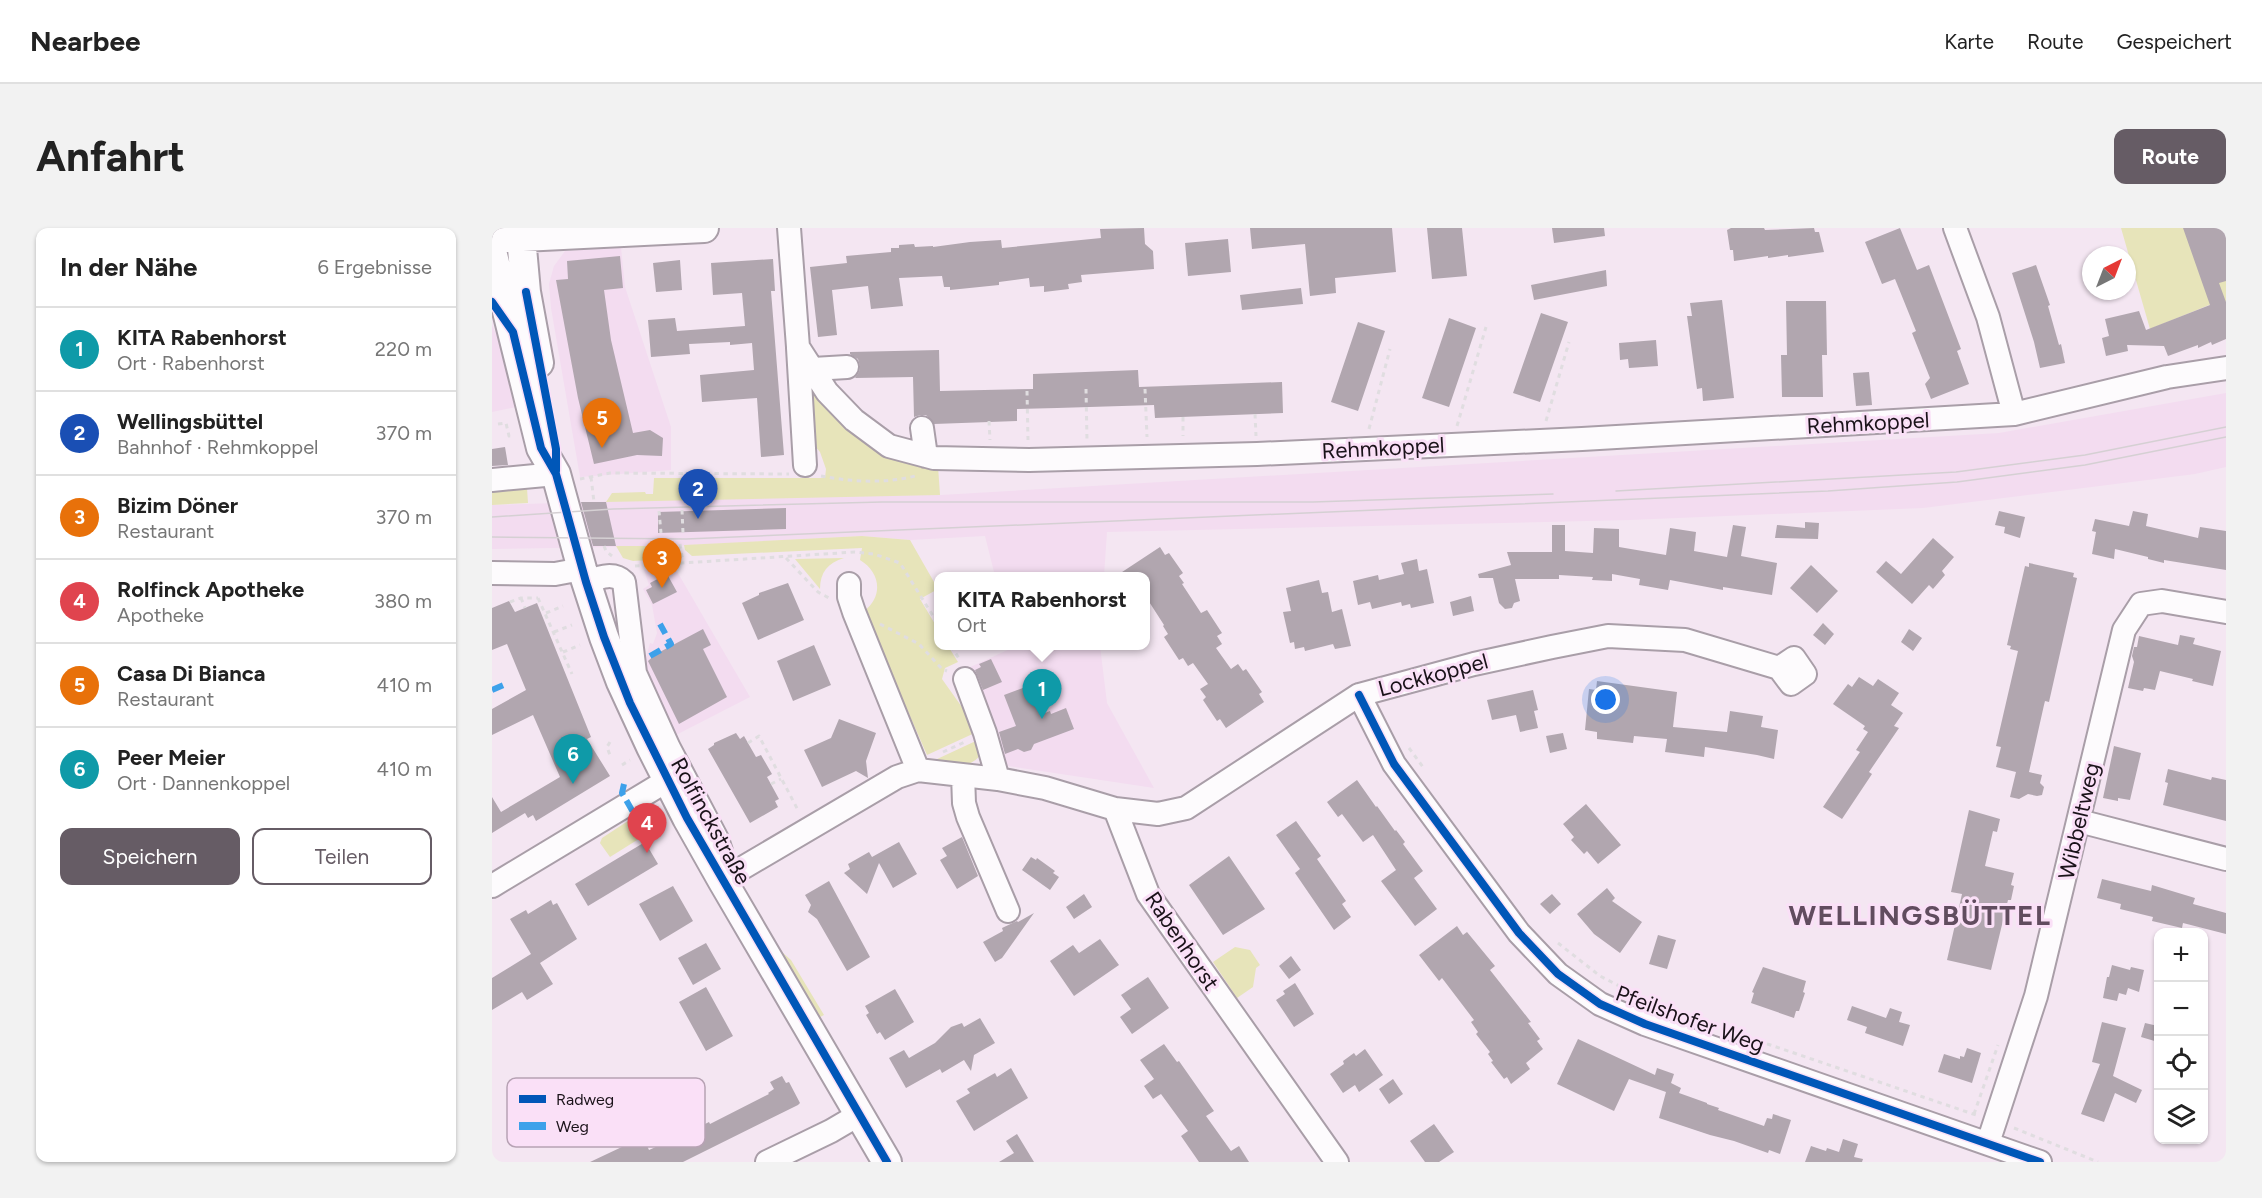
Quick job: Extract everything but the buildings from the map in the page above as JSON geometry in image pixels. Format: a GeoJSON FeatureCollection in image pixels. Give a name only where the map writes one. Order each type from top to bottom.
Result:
{"type":"FeatureCollection","features":[{"type":"Feature","properties":{"kind":"main road"},"geometry":{"type":"LineString","coordinates":[[492,239],[704,228]]}},
{"type":"Feature","properties":{"kind":"main road","name":"Rolfinckstraße"},"geometry":{"type":"LineString","coordinates":[[521,237],[532,328],[556,449],[557,478]]}},
{"type":"Feature","properties":{"kind":"main road","name":"Rolfinckstraße"},"geometry":{"type":"LineString","coordinates":[[492,251],[541,448],[557,478],[604,637],[630,703],[722,880],[887,1162]]}},
{"type":"Feature","properties":{"kind":"street","name":"Rehmkoppel"},"geometry":{"type":"LineString","coordinates":[[789,228],[804,471]]}},
{"type":"Feature","properties":{"kind":"street"},"geometry":{"type":"LineString","coordinates":[[1955,228],[1988,317],[2014,414]]}},
{"type":"Feature","properties":{"kind":"street","name":"Rehmkoppel"},"geometry":{"type":"LineString","coordinates":[[798,347],[827,392],[854,420],[889,446],[934,457],[1029,460],[1540,441],[2014,414],[2167,377],[2226,368]]}},
{"type":"Feature","properties":{"kind":"street"},"geometry":{"type":"LineString","coordinates":[[813,369],[847,367]]}},
{"type":"Feature","properties":{"kind":"street"},"geometry":{"type":"LineString","coordinates":[[922,428],[934,457]]}},
{"type":"Feature","properties":{"kind":"street"},"geometry":{"type":"LineString","coordinates":[[492,480],[557,478]]}},
{"type":"Feature","properties":{"kind":"street"},"geometry":{"type":"LineString","coordinates":[[492,573],[616,576],[624,582],[634,673],[669,748],[717,839],[721,852],[722,880],[917,767],[1045,788],[1115,809]]}},
{"type":"Feature","properties":{"kind":"street"},"geometry":{"type":"LineString","coordinates":[[849,584],[849,597],[854,612],[917,767]]}},
{"type":"Feature","properties":{"kind":"street","name":"Wibbeltweg"},"geometry":{"type":"LineString","coordinates":[[1988,1143],[2036,996],[2124,630],[2141,604],[2162,601],[2226,612]]}},
{"type":"Feature","properties":{"kind":"street","name":"Lockkoppel"},"geometry":{"type":"LineString","coordinates":[[1115,809],[1158,814],[1186,808],[1359,695],[1474,664],[1608,636],[1685,640],[1779,668]]}},
{"type":"Feature","properties":{"kind":"street"},"geometry":{"type":"LineString","coordinates":[[630,703],[633,662]]}},
{"type":"Feature","properties":{"kind":"street"},"geometry":{"type":"LineString","coordinates":[[965,679],[985,733],[998,779]]}},
{"type":"Feature","properties":{"kind":"street","name":"Pfeilshofer Weg"},"geometry":{"type":"LineString","coordinates":[[1359,695],[1394,764],[1519,933],[1558,974],[1600,1004],[1645,1024],[2040,1162]]}},
{"type":"Feature","properties":{"kind":"street"},"geometry":{"type":"LineString","coordinates":[[963,775],[964,803],[968,816],[1008,911]]}},
{"type":"Feature","properties":{"kind":"street"},"geometry":{"type":"LineString","coordinates":[[492,886],[668,780]]}},
{"type":"Feature","properties":{"kind":"street","name":"Rabenhorst"},"geometry":{"type":"LineString","coordinates":[[1115,809],[1148,894],[1337,1162]]}},
{"type":"Feature","properties":{"kind":"street"},"geometry":{"type":"LineString","coordinates":[[2079,821],[2226,859]]}},
{"type":"Feature","properties":{"kind":"street"},"geometry":{"type":"LineString","coordinates":[[767,1162],[831,1131],[860,1114]]}},
{"type":"Feature","properties":{"kind":"path"},"geometry":{"type":"LineString","coordinates":[[1451,445],[1486,327]]}},
{"type":"Feature","properties":{"kind":"path"},"geometry":{"type":"LineString","coordinates":[[1540,441],[1569,342]]}},
{"type":"Feature","properties":{"kind":"path"},"geometry":{"type":"LineString","coordinates":[[1363,449],[1390,349]]}},
{"type":"Feature","properties":{"kind":"path"},"geometry":{"type":"LineString","coordinates":[[1086,389],[1087,458]]}},
{"type":"Feature","properties":{"kind":"path"},"geometry":{"type":"LineString","coordinates":[[1145,389],[1148,457]]}},
{"type":"Feature","properties":{"kind":"path"},"geometry":{"type":"LineString","coordinates":[[1027,391],[1029,460]]}},
{"type":"Feature","properties":{"kind":"path"},"geometry":{"type":"LineString","coordinates":[[498,424],[506,423],[509,436],[514,435]]}},
{"type":"Feature","properties":{"kind":"path"},"geometry":{"type":"LineString","coordinates":[[557,478],[591,477],[610,473],[804,471],[844,480],[899,480],[929,471],[934,457]]}},
{"type":"Feature","properties":{"kind":"path"},"geometry":{"type":"LineString","coordinates":[[591,477],[594,502]]}},
{"type":"Feature","properties":{"kind":"path"},"geometry":{"type":"LineString","coordinates":[[682,510],[684,533]]}},
{"type":"Feature","properties":{"kind":"path"},"geometry":{"type":"LineString","coordinates":[[660,511],[661,533]]}},
{"type":"Feature","properties":{"kind":"path"},"geometry":{"type":"LineString","coordinates":[[680,544],[683,562]]}},
{"type":"Feature","properties":{"kind":"path"},"geometry":{"type":"LineString","coordinates":[[630,569],[640,565],[683,562],[855,552],[874,554],[900,563],[934,616]]}},
{"type":"Feature","properties":{"kind":"path"},"geometry":{"type":"LineString","coordinates":[[786,557],[818,592],[919,644],[942,669],[965,679]]}},
{"type":"Feature","properties":{"kind":"path"},"geometry":{"type":"LineString","coordinates":[[521,598],[525,608]]}},
{"type":"Feature","properties":{"kind":"path"},"geometry":{"type":"LineString","coordinates":[[510,602],[521,598],[538,598],[572,674]]}},
{"type":"Feature","properties":{"kind":"path"},"geometry":{"type":"LineString","coordinates":[[546,613],[563,606]]}},
{"type":"Feature","properties":{"kind":"path"},"geometry":{"type":"LineString","coordinates":[[554,632],[572,625]]}},
{"type":"Feature","properties":{"kind":"path"},"geometry":{"type":"LineString","coordinates":[[562,652],[580,645]]}},
{"type":"Feature","properties":{"kind":"path"},"geometry":{"type":"LineString","coordinates":[[917,767],[985,733]]}},
{"type":"Feature","properties":{"kind":"path"},"geometry":{"type":"LineString","coordinates":[[748,742],[759,736],[808,830]]}},
{"type":"Feature","properties":{"kind":"path"},"geometry":{"type":"LineString","coordinates":[[1404,740],[1423,768]]}},
{"type":"Feature","properties":{"kind":"path"},"geometry":{"type":"LineString","coordinates":[[610,742],[607,747],[611,758]]}},
{"type":"Feature","properties":{"kind":"path"},"geometry":{"type":"LineString","coordinates":[[622,765],[630,760]]}},
{"type":"Feature","properties":{"kind":"path"},"geometry":{"type":"LineString","coordinates":[[771,784],[781,779]]}},
{"type":"Feature","properties":{"kind":"path"},"geometry":{"type":"LineString","coordinates":[[1552,939],[1600,976],[1659,1007]]}},
{"type":"Feature","properties":{"kind":"path"},"geometry":{"type":"LineString","coordinates":[[1749,1038],[1995,1121],[2078,1152],[2098,1162]]}},
{"type":"Feature","properties":{"kind":"shaded area"},"geometry":{"type":"Polygon","coordinates":[[[2121,228],[2183,228],[2226,281],[2226,302],[2224,299],[2150,329],[2136,280],[2136,246],[2126,246],[2121,228]]]}},
{"type":"Feature","properties":{"kind":"shaded area"},"geometry":{"type":"Polygon","coordinates":[[[621,247],[625,287],[671,427],[671,470],[580,477],[551,308],[549,284],[554,266],[565,251],[621,247]]]}},
{"type":"Feature","properties":{"kind":"shaded area"},"geometry":{"type":"Polygon","coordinates":[[[492,325],[505,354],[516,407],[492,412],[492,325]]]}},
{"type":"Feature","properties":{"kind":"shaded area"},"geometry":{"type":"Polygon","coordinates":[[[802,376],[836,411],[938,466],[940,495],[606,502],[612,493],[645,492],[653,494],[654,478],[825,478],[826,469],[820,452],[808,438],[802,376]]]}},
{"type":"Feature","properties":{"kind":"shaded area"},"geometry":{"type":"Polygon","coordinates":[[[2226,393],[2226,467],[2195,474],[1923,508],[1630,520],[1107,532],[1104,572],[994,572],[985,536],[910,540],[862,536],[675,546],[492,549],[492,505],[792,496],[941,495],[1999,433],[2226,393]]]}},
{"type":"Feature","properties":{"kind":"shaded area"},"geometry":{"type":"Polygon","coordinates":[[[527,488],[528,503],[492,505],[492,489],[527,488]]]}},
{"type":"Feature","properties":{"kind":"shaded area"},"geometry":{"type":"Polygon","coordinates":[[[862,536],[910,540],[934,582],[934,591],[920,599],[934,622],[934,650],[950,650],[958,662],[945,668],[942,679],[979,731],[927,755],[864,611],[875,598],[877,584],[872,571],[860,560],[862,548],[692,556],[685,550],[684,545],[862,536]]]}},
{"type":"Feature","properties":{"kind":"shaded area"},"geometry":{"type":"Polygon","coordinates":[[[616,546],[675,546],[675,550],[667,559],[633,561],[623,558],[616,546]]]}},
{"type":"Feature","properties":{"kind":"shaded area"},"geometry":{"type":"Polygon","coordinates":[[[844,558],[826,569],[820,589],[795,559],[844,558]]]}},
{"type":"Feature","properties":{"kind":"shaded area"},"geometry":{"type":"Polygon","coordinates":[[[675,568],[750,697],[676,735],[643,668],[650,643],[653,644],[657,633],[652,605],[643,589],[649,585],[644,570],[675,568]]]}},
{"type":"Feature","properties":{"kind":"shaded area"},"geometry":{"type":"Polygon","coordinates":[[[1008,650],[1100,650],[1107,703],[1154,788],[1008,766],[966,669],[1008,650]]]}},
{"type":"Feature","properties":{"kind":"shaded area"},"geometry":{"type":"Polygon","coordinates":[[[980,739],[982,753],[972,762],[954,766],[935,760],[980,739]]]}},
{"type":"Feature","properties":{"kind":"shaded area"},"geometry":{"type":"Polygon","coordinates":[[[628,821],[634,823],[642,837],[610,857],[600,843],[602,838],[628,821]]]}},
{"type":"Feature","properties":{"kind":"shaded area"},"geometry":{"type":"Polygon","coordinates":[[[767,939],[791,960],[824,1015],[818,1018],[767,939]]]}},
{"type":"Feature","properties":{"kind":"shaded area"},"geometry":{"type":"Polygon","coordinates":[[[1235,947],[1250,950],[1260,965],[1256,968],[1253,987],[1237,998],[1213,962],[1235,947]]]}},
{"type":"Feature","properties":{"kind":"tram line"},"geometry":{"type":"LineString","coordinates":[[1616,491],[1956,472],[2085,455],[2226,427]]}},
{"type":"Feature","properties":{"kind":"tram line"},"geometry":{"type":"LineString","coordinates":[[492,537],[686,539],[1828,491],[1957,482],[2085,465],[2226,437]]}},
{"type":"Feature","properties":{"kind":"tram line"},"geometry":{"type":"LineString","coordinates":[[492,517],[613,509],[882,502],[1313,502],[1553,494]]}},
{"type":"Feature","properties":{"kind":"marked path"},"geometry":{"type":"LineString","coordinates":[[650,656],[671,644],[660,624]]}},
{"type":"Feature","properties":{"kind":"marked path"},"geometry":{"type":"LineString","coordinates":[[492,690],[506,684]]}},
{"type":"Feature","properties":{"kind":"marked path"},"geometry":{"type":"LineString","coordinates":[[624,784],[622,793],[633,812]]}},
{"type":"Feature","properties":{"kind":"cycle path"},"geometry":{"type":"LineString","coordinates":[[526,292],[556,449],[556,471]]}},
{"type":"Feature","properties":{"kind":"cycle path"},"geometry":{"type":"LineString","coordinates":[[492,302],[513,332],[541,448],[556,474],[586,582],[604,637],[630,703],[687,818],[887,1162]]}},
{"type":"Feature","properties":{"kind":"cycle path"},"geometry":{"type":"LineString","coordinates":[[1359,695],[1394,764],[1519,933],[1558,974],[1600,1004],[1645,1024],[2040,1162]]}},
{"type":"Feature","properties":{"kind":"place","name":"Casa Di Bianca"},"geometry":{"type":"Point","coordinates":[602,448]}},
{"type":"Feature","properties":{"kind":"place","name":"Wellingsbüttel"},"geometry":{"type":"Point","coordinates":[698,519]}},
{"type":"Feature","properties":{"kind":"place","name":"Bizim Döner"},"geometry":{"type":"Point","coordinates":[662,588]}},
{"type":"Feature","properties":{"kind":"place","name":"KITA Rabenhorst"},"geometry":{"type":"Point","coordinates":[1042,719]}},
{"type":"Feature","properties":{"kind":"place","name":"Peer Meier"},"geometry":{"type":"Point","coordinates":[573,784]}},
{"type":"Feature","properties":{"kind":"place","name":"Rolfinck Apotheke"},"geometry":{"type":"Point","coordinates":[647,853]}},
{"type":"Feature","properties":{"kind":"district","name":"WELLINGSBÜTTEL"},"geometry":{"type":"Point","coordinates":[1920,915]}}]}
